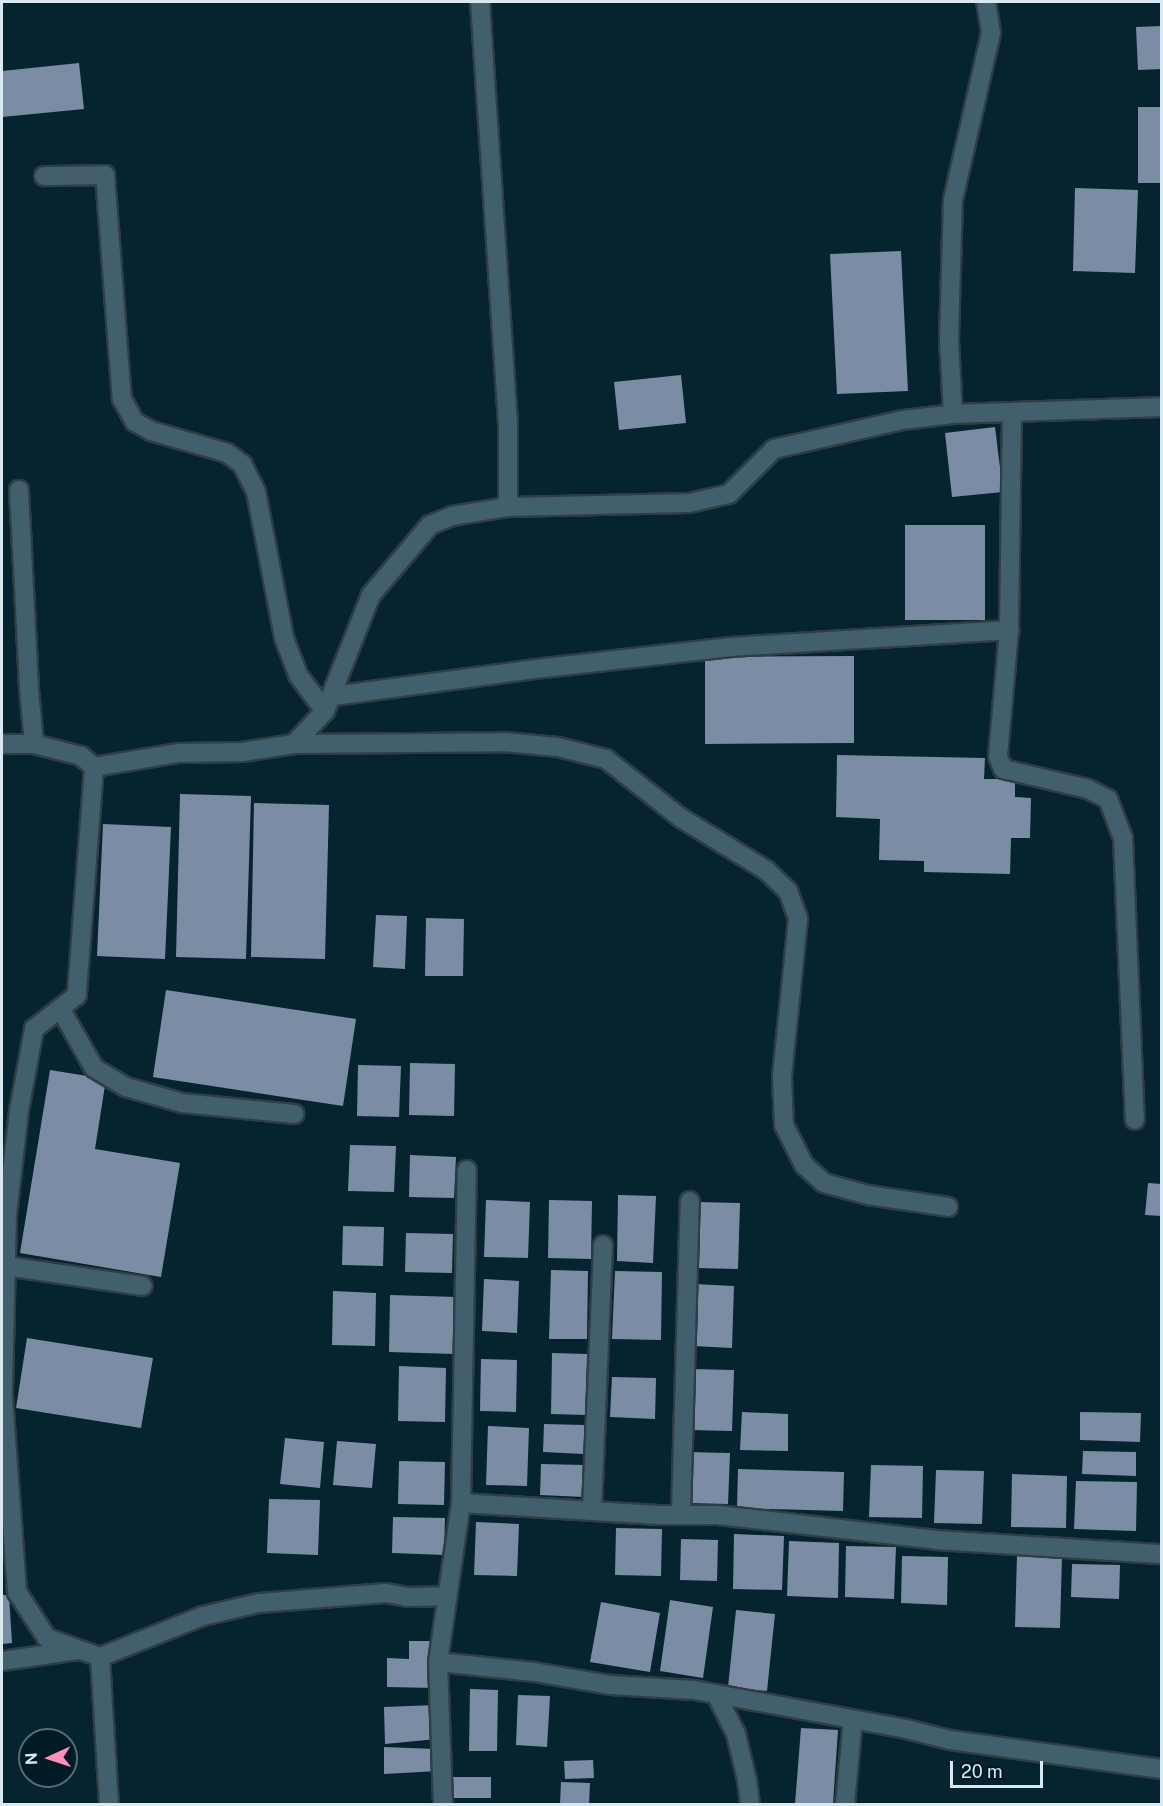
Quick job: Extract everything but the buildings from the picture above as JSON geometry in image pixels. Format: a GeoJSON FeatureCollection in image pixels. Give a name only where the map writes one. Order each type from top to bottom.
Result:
{"type":"FeatureCollection","features":[{"type":"Feature","properties":{"kind":"street"},"geometry":{"type":"LineString","coordinates":[[480,2],[508,426],[508,507]]}},
{"type":"Feature","properties":{"kind":"street"},"geometry":{"type":"LineString","coordinates":[[953,414],[949,340],[953,200],[991,33],[986,2]]}},
{"type":"Feature","properties":{"kind":"street"},"geometry":{"type":"LineString","coordinates":[[44,176],[105,176],[122,399],[135,422],[151,431],[227,453],[242,464],[256,492],[284,638],[298,675],[329,703]]}},
{"type":"Feature","properties":{"kind":"street"},"geometry":{"type":"LineString","coordinates":[[294,744],[329,703],[371,595],[430,525],[452,516],[508,507],[689,503],[729,494],[774,449],[903,420],[953,414],[1161,407]]}},
{"type":"Feature","properties":{"kind":"street"},"geometry":{"type":"LineString","coordinates":[[1012,413],[1009,630],[998,758],[1004,769],[1088,789],[1108,799],[1122,838],[1135,1120]]}},
{"type":"Feature","properties":{"kind":"street"},"geometry":{"type":"LineString","coordinates":[[19,490],[28,689],[34,744]]}},
{"type":"Feature","properties":{"kind":"street"},"geometry":{"type":"LineString","coordinates":[[329,703],[544,668],[732,647],[1009,630]]}},
{"type":"Feature","properties":{"kind":"street"},"geometry":{"type":"LineString","coordinates":[[2,744],[34,744],[81,756],[94,767],[179,753],[242,752],[294,744],[504,742],[558,747],[606,759],[681,818],[766,870],[788,891],[798,919],[782,1077],[784,1125],[804,1165],[824,1183],[868,1195],[948,1206]]}},
{"type":"Feature","properties":{"kind":"street"},"geometry":{"type":"LineString","coordinates":[[94,767],[77,995],[34,1029],[19,1111],[7,1214],[3,1396],[17,1592],[47,1638],[100,1658],[203,1616],[259,1603],[386,1593],[408,1597],[447,1596]]}},
{"type":"Feature","properties":{"kind":"street"},"geometry":{"type":"LineString","coordinates":[[60,1008],[94,1068],[126,1087],[182,1103],[294,1114]]}},
{"type":"Feature","properties":{"kind":"street"},"geometry":{"type":"LineString","coordinates":[[443,1804],[438,1662],[461,1503],[467,1170]]}},
{"type":"Feature","properties":{"kind":"street"},"geometry":{"type":"LineString","coordinates":[[681,1515],[690,1201]]}},
{"type":"Feature","properties":{"kind":"street"},"geometry":{"type":"LineString","coordinates":[[592,1509],[603,1245]]}},
{"type":"Feature","properties":{"kind":"street"},"geometry":{"type":"LineString","coordinates":[[6,1266],[143,1286]]}},
{"type":"Feature","properties":{"kind":"street"},"geometry":{"type":"LineString","coordinates":[[461,1503],[718,1515],[937,1540],[1161,1554]]}},
{"type":"Feature","properties":{"kind":"street"},"geometry":{"type":"LineString","coordinates":[[2,1661],[79,1650]]}},
{"type":"Feature","properties":{"kind":"street"},"geometry":{"type":"LineString","coordinates":[[100,1658],[109,1804]]}},
{"type":"Feature","properties":{"kind":"street"},"geometry":{"type":"LineString","coordinates":[[438,1662],[534,1672],[611,1684],[716,1694],[1012,1751],[1161,1769]]}},
{"type":"Feature","properties":{"kind":"street"},"geometry":{"type":"LineString","coordinates":[[716,1694],[736,1734],[750,1804]]}},
{"type":"Feature","properties":{"kind":"street"},"geometry":{"type":"LineString","coordinates":[[845,1804],[853,1719]]}}]}
